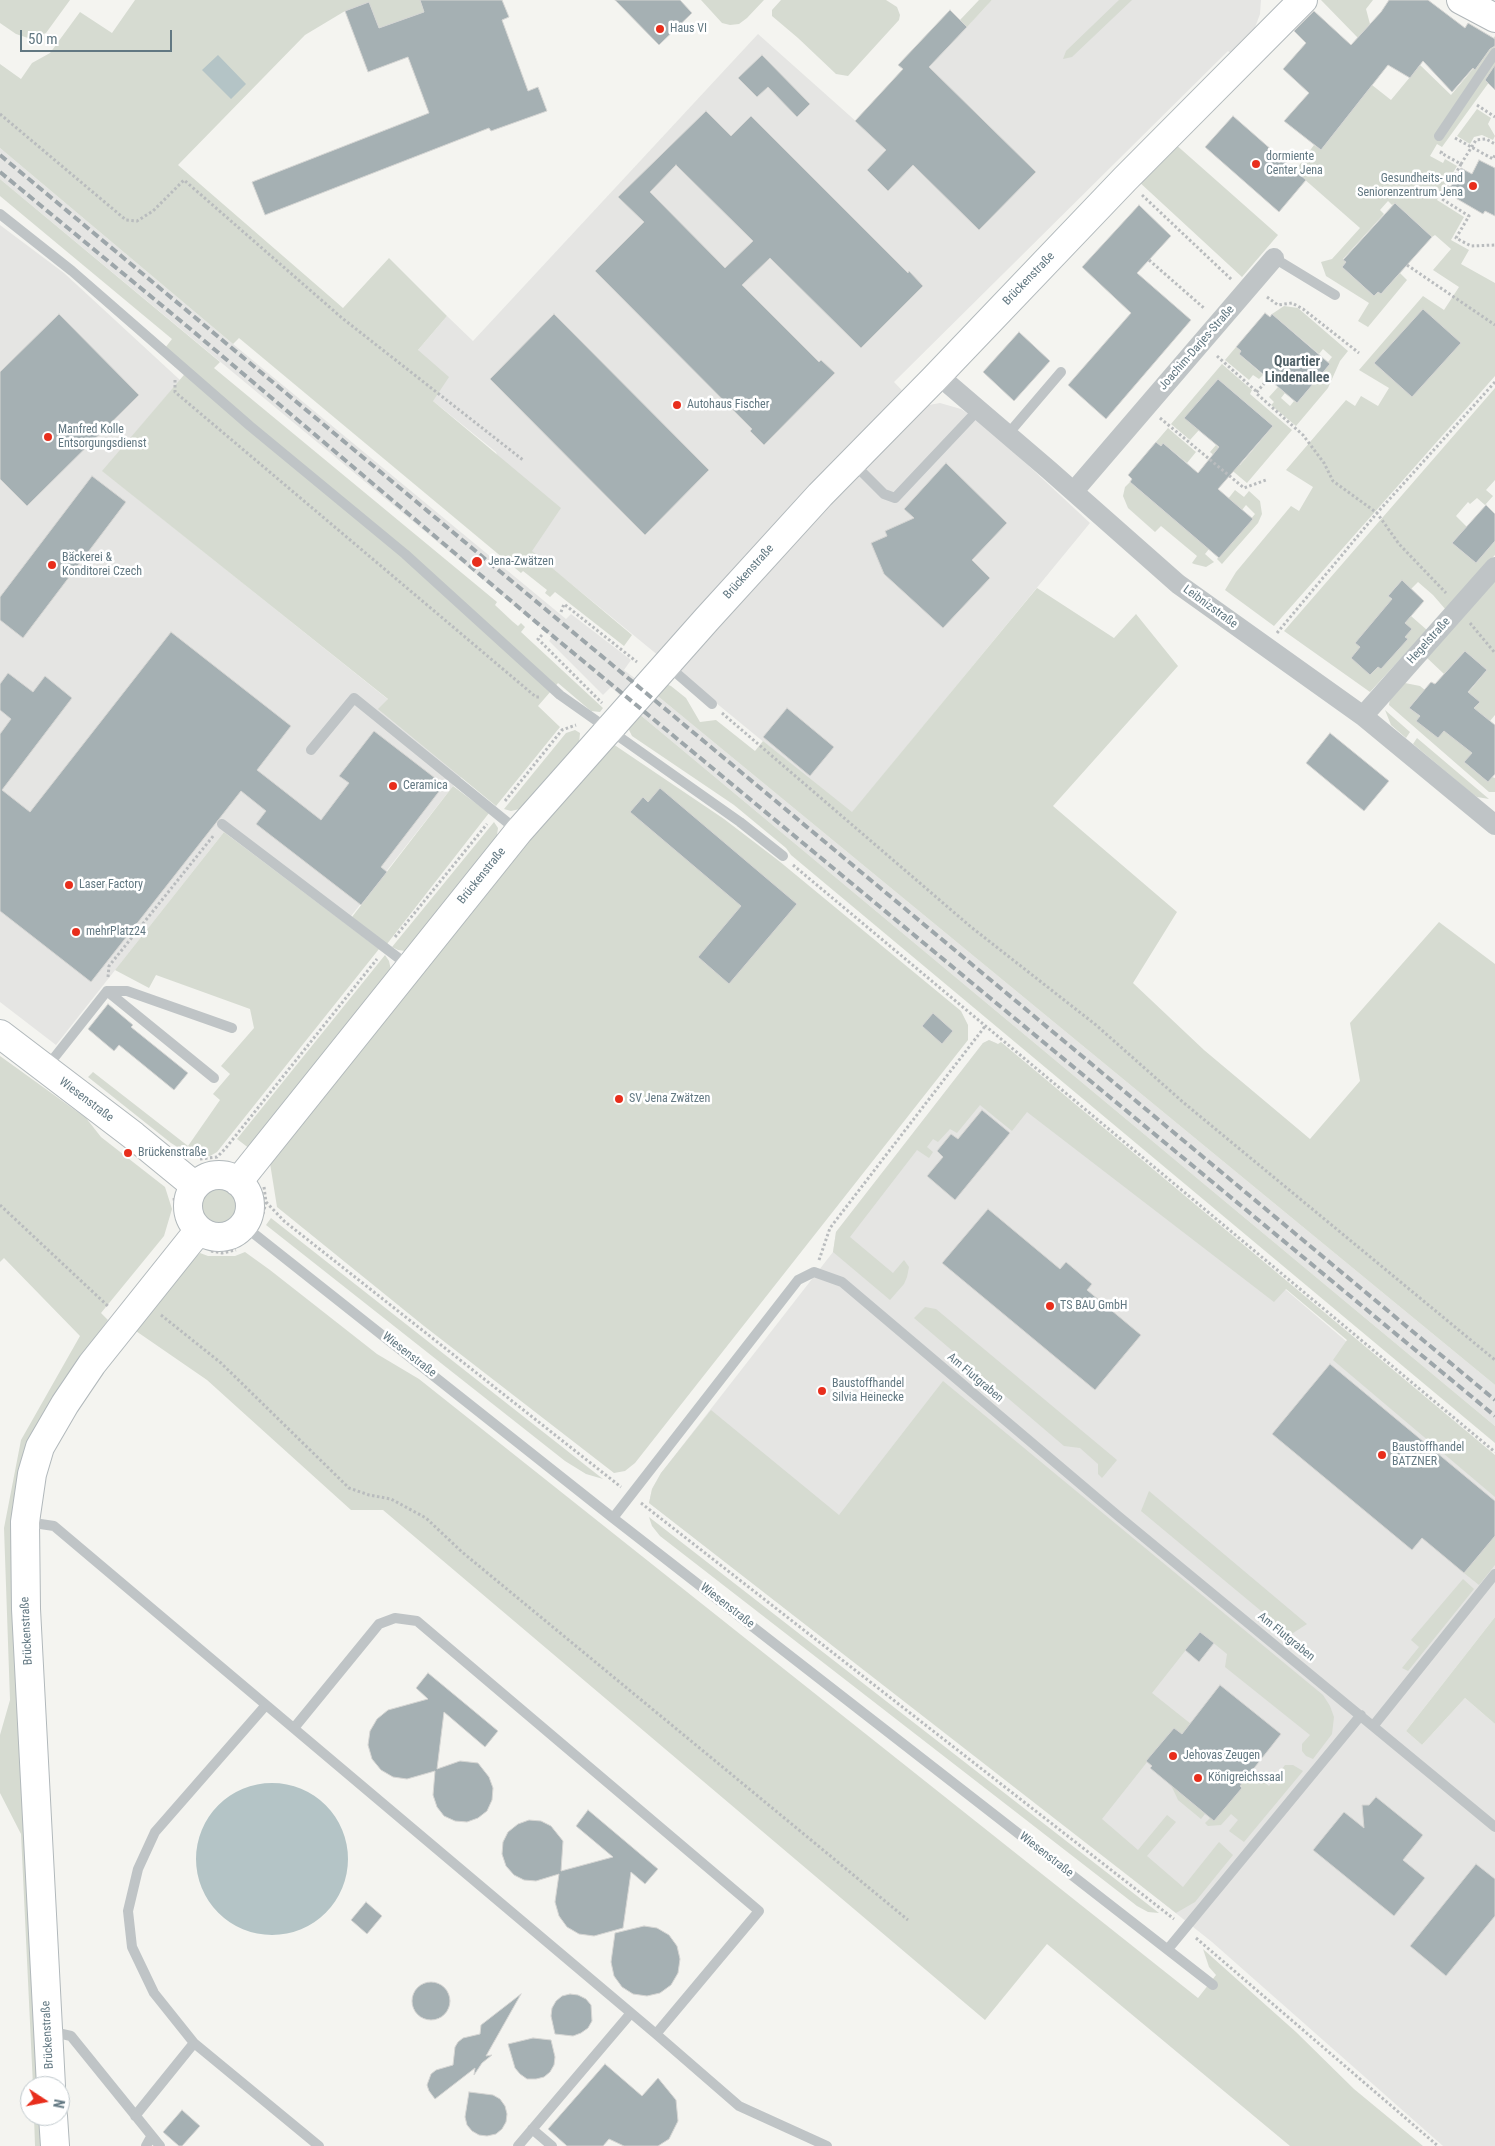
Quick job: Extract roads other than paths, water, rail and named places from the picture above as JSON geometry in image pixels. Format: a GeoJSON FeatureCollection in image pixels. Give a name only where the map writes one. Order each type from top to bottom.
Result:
{"type":"FeatureCollection","features":[{"type":"Feature","properties":{"kind":"street","name":"Brückenstraße"},"geometry":{"type":"LineString","coordinates":[[250,1183],[409,966],[602,726],[666,664],[798,518],[1125,179],[1303,0]]}},
{"type":"Feature","properties":{"kind":"street"},"geometry":{"type":"LineString","coordinates":[[1461,0],[1495,18]]}},
{"type":"Feature","properties":{"kind":"street","name":"Joachim-Darjes-Straße"},"geometry":{"type":"LineString","coordinates":[[1074,491],[1274,258]]}},
{"type":"Feature","properties":{"kind":"street","name":"Leibnizstraße"},"geometry":{"type":"LineString","coordinates":[[938,375],[1074,491],[1178,584],[1363,716],[1493,819]]}},
{"type":"Feature","properties":{"kind":"street","name":"Hegelstraße"},"geometry":{"type":"LineString","coordinates":[[1363,716],[1495,567]]}},
{"type":"Feature","properties":{"kind":"street","name":"Wiesenstraße"},"geometry":{"type":"LineString","coordinates":[[0,1034],[189,1180]]}},
{"type":"Feature","properties":{"kind":"street"},"geometry":{"type":"LineString","coordinates":[[220,1175],[250,1183],[244,1189],[249,1207],[247,1230],[227,1236],[195,1234],[188,1204],[189,1180],[220,1175]]}},
{"type":"Feature","properties":{"kind":"street","name":"Brückenstraße"},"geometry":{"type":"LineString","coordinates":[[50,2076],[26,1609],[25,1522],[32,1474],[40,1447],[86,1372],[195,1234]]}},
{"type":"Feature","properties":{"kind":"street"},"geometry":{"type":"LineString","coordinates":[[54,2126],[55,2146]]}},
{"type":"Feature","properties":{"kind":"lane"},"geometry":{"type":"LineString","coordinates":[[1439,136],[1495,53]]}},
{"type":"Feature","properties":{"kind":"lane"},"geometry":{"type":"LineString","coordinates":[[0,214],[72,271],[250,426],[405,554],[560,695],[740,822],[783,856]]}},
{"type":"Feature","properties":{"kind":"lane","name":"Joachim-Darjes-Straße"},"geometry":{"type":"LineString","coordinates":[[1274,258],[1335,295]]}},
{"type":"Feature","properties":{"kind":"lane"},"geometry":{"type":"LineString","coordinates":[[1014,427],[1061,372]]}},
{"type":"Feature","properties":{"kind":"lane"},"geometry":{"type":"LineString","coordinates":[[852,462],[884,494],[894,498],[979,409]]}},
{"type":"Feature","properties":{"kind":"lane"},"geometry":{"type":"LineString","coordinates":[[666,664],[712,704]]}},
{"type":"Feature","properties":{"kind":"lane"},"geometry":{"type":"LineString","coordinates":[[311,750],[354,698],[519,831]]}},
{"type":"Feature","properties":{"kind":"lane"},"geometry":{"type":"LineString","coordinates":[[222,824],[409,966]]}},
{"type":"Feature","properties":{"kind":"lane"},"geometry":{"type":"LineString","coordinates":[[107,991],[127,991],[232,1028]]}},
{"type":"Feature","properties":{"kind":"lane"},"geometry":{"type":"LineString","coordinates":[[45,1069],[107,991]]}},
{"type":"Feature","properties":{"kind":"lane"},"geometry":{"type":"LineString","coordinates":[[107,991],[214,1078]]}},
{"type":"Feature","properties":{"kind":"lane","name":"Wiesenstraße"},"geometry":{"type":"LineString","coordinates":[[247,1230],[1212,1985]]}},
{"type":"Feature","properties":{"kind":"lane","name":"Am Flutgraben"},"geometry":{"type":"LineString","coordinates":[[614,1518],[798,1280],[814,1272],[842,1282],[1117,1515],[1495,1826]]}},
{"type":"Feature","properties":{"kind":"lane"},"geometry":{"type":"LineString","coordinates":[[25,1522],[54,1526],[739,2106],[827,2146]]}},
{"type":"Feature","properties":{"kind":"lane"},"geometry":{"type":"LineString","coordinates":[[1374,1725],[1495,1574]]}},
{"type":"Feature","properties":{"kind":"lane"},"geometry":{"type":"LineString","coordinates":[[294,1728],[379,1624],[395,1618],[417,1621],[759,1911],[656,2034]]}},
{"type":"Feature","properties":{"kind":"lane"},"geometry":{"type":"LineString","coordinates":[[266,1705],[155,1832],[138,1869],[128,1911],[132,1947],[154,1992],[194,2043],[318,2146]]}},
{"type":"Feature","properties":{"kind":"lane"},"geometry":{"type":"LineString","coordinates":[[1168,1949],[1361,1715]]}},
{"type":"Feature","properties":{"kind":"lane"},"geometry":{"type":"LineString","coordinates":[[518,2146],[631,2013]]}},
{"type":"Feature","properties":{"kind":"lane"},"geometry":{"type":"LineString","coordinates":[[48,2031],[71,2036],[135,2116],[148,2142],[160,2146]]}},
{"type":"Feature","properties":{"kind":"lane"},"geometry":{"type":"LineString","coordinates":[[135,2116],[194,2043]]}},
{"type":"Feature","properties":{"kind":"lane"},"geometry":{"type":"LineString","coordinates":[[532,2129],[552,2146]]}},
{"type":"Feature","properties":{"kind":"railway"},"geometry":{"type":"LineString","coordinates":[[0,155],[1495,1400]]}},
{"type":"Feature","properties":{"kind":"railway"},"geometry":{"type":"LineString","coordinates":[[0,172],[188,327],[536,622],[1495,1416]]}},
{"type":"Feature","properties":{"kind":"place","name":"Haus VI"},"geometry":{"type":"Point","coordinates":[660,29]}},
{"type":"Feature","properties":{"kind":"place","name":"dormiente Center Jena"},"geometry":{"type":"Point","coordinates":[1256,164]}},
{"type":"Feature","properties":{"kind":"place","name":"Gesundheits- und Seniorenzentrum Jena"},"geometry":{"type":"Point","coordinates":[1473,186]}},
{"type":"Feature","properties":{"kind":"place","name":"Autohaus Fischer"},"geometry":{"type":"Point","coordinates":[677,405]}},
{"type":"Feature","properties":{"kind":"place","name":"Manfred Kolle Entsorgungsdienst"},"geometry":{"type":"Point","coordinates":[48,437]}},
{"type":"Feature","properties":{"kind":"place","name":"Jena-Zwätzen"},"geometry":{"type":"Point","coordinates":[477,562]}},
{"type":"Feature","properties":{"kind":"place","name":"Bäckerei & Konditorei Czech"},"geometry":{"type":"Point","coordinates":[52,565]}},
{"type":"Feature","properties":{"kind":"place","name":"Ceramica"},"geometry":{"type":"Point","coordinates":[393,786]}},
{"type":"Feature","properties":{"kind":"place","name":"Laser Factory"},"geometry":{"type":"Point","coordinates":[69,885]}},
{"type":"Feature","properties":{"kind":"place","name":"mehrPlatz24"},"geometry":{"type":"Point","coordinates":[76,932]}},
{"type":"Feature","properties":{"kind":"place","name":"SV Jena Zwätzen"},"geometry":{"type":"Point","coordinates":[619,1099]}},
{"type":"Feature","properties":{"kind":"place","name":"Brückenstraße"},"geometry":{"type":"Point","coordinates":[128,1153]}},
{"type":"Feature","properties":{"kind":"place","name":"TS BAU GmbH"},"geometry":{"type":"Point","coordinates":[1050,1306]}},
{"type":"Feature","properties":{"kind":"place","name":"Baustoffhandel Silvia Heinecke"},"geometry":{"type":"Point","coordinates":[822,1391]}},
{"type":"Feature","properties":{"kind":"place","name":"Baustoffhandel BATZNER"},"geometry":{"type":"Point","coordinates":[1382,1455]}},
{"type":"Feature","properties":{"kind":"place","name":"Jehovas Zeugen"},"geometry":{"type":"Point","coordinates":[1173,1756]}},
{"type":"Feature","properties":{"kind":"place","name":"Königreichssaal"},"geometry":{"type":"Point","coordinates":[1198,1778]}},
{"type":"Feature","properties":{"kind":"district","name":"Quartier Lindenallee"},"geometry":{"type":"Point","coordinates":[1297,370]}}]}
